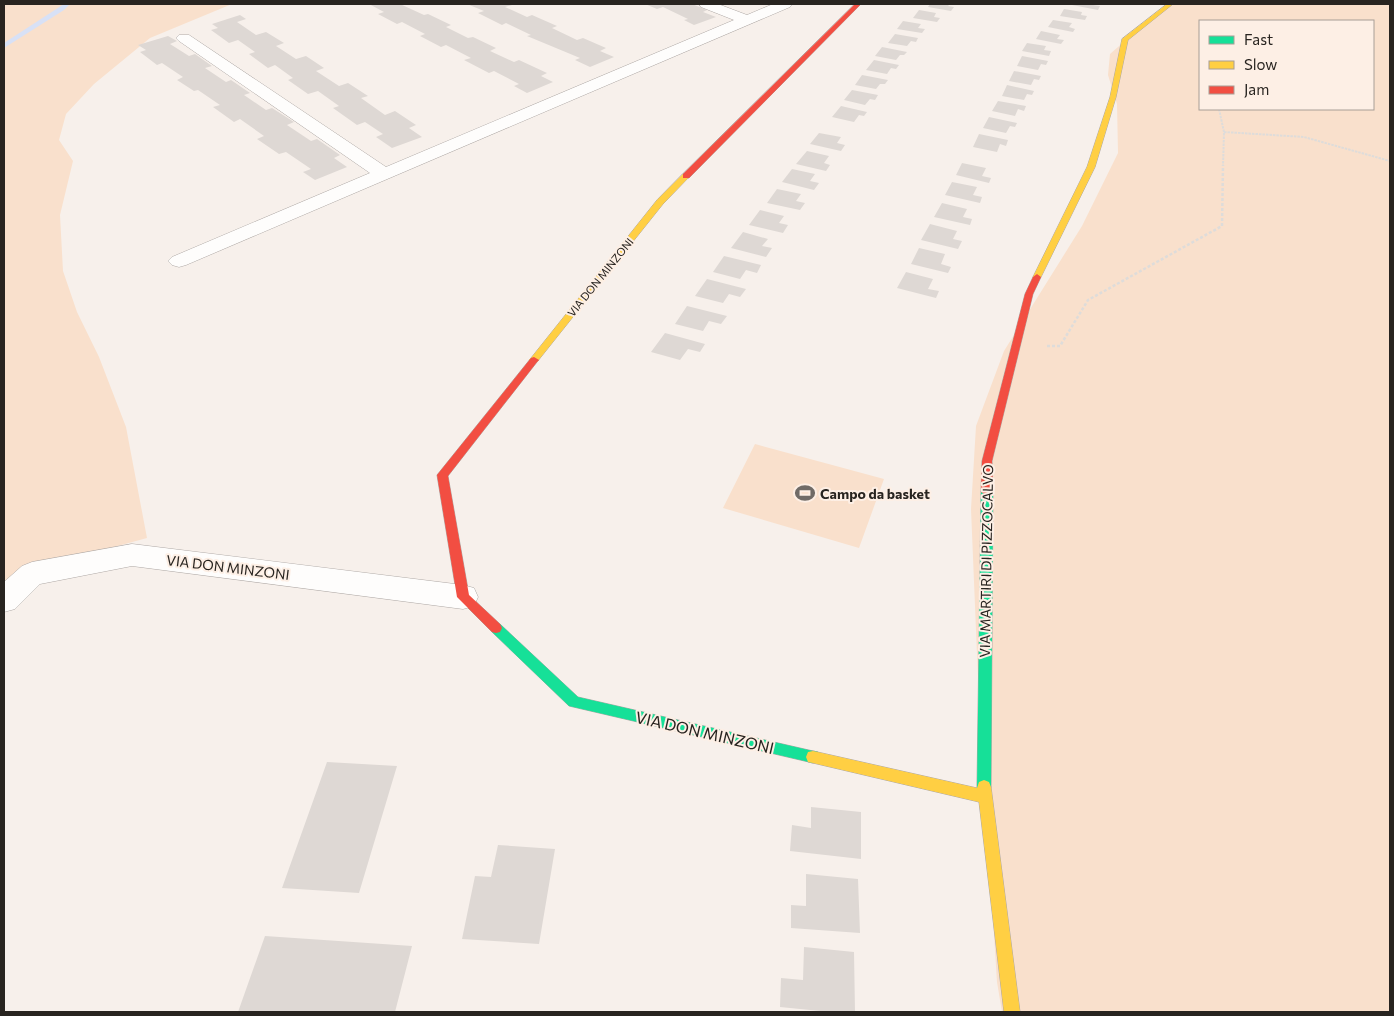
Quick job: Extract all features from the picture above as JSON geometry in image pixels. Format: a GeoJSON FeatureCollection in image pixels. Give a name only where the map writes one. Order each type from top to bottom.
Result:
{"type":"FeatureCollection","features":[{"type":"Feature","properties":{"kind":"street"},"geometry":{"type":"LineString","coordinates":[[706,4],[746,20]]}},
{"type":"Feature","properties":{"kind":"street"},"geometry":{"type":"LineString","coordinates":[[179,261],[784,4]]}},
{"type":"Feature","properties":{"kind":"street","name":"VIA DON MINZONI"},"geometry":{"type":"LineString","coordinates":[[463,597],[442,475],[660,202],[858,4]]}},
{"type":"Feature","properties":{"kind":"street","name":"VIA MARTIRI DI PIZZOCALVO"},"geometry":{"type":"LineString","coordinates":[[1012,1012],[984,796],[986,461],[1029,294],[1091,167],[1113,98],[1125,39],[1170,4]]}},
{"type":"Feature","properties":{"kind":"street"},"geometry":{"type":"LineString","coordinates":[[184,38],[384,174]]}},
{"type":"Feature","properties":{"kind":"street","name":"VIA DON MINZONI"},"geometry":{"type":"LineString","coordinates":[[4,600],[32,574],[132,555],[463,597],[574,702],[984,796]]}},
{"type":"Feature","properties":{"kind":"path"},"geometry":{"type":"LineString","coordinates":[[1016,345],[1060,346],[1088,300],[1222,226],[1224,132],[1219,110]]}},
{"type":"Feature","properties":{"kind":"path"},"geometry":{"type":"LineString","coordinates":[[1224,132],[1304,137],[1390,161]]}},
{"type":"Feature","properties":{"kind":"shaded area"},"geometry":{"type":"Polygon","coordinates":[[[4,4],[232,4],[150,38],[94,84],[66,114],[59,140],[73,161],[60,215],[63,271],[77,312],[99,357],[126,427],[147,538],[44,566],[4,599],[4,4]]]}},
{"type":"Feature","properties":{"kind":"shaded area"},"geometry":{"type":"Polygon","coordinates":[[[1167,4],[1390,4],[1390,1012],[1002,1012],[997,982],[978,679],[971,509],[976,426],[1004,351],[1082,226],[1118,153],[1117,104],[1108,75],[1110,54],[1167,4]]]}},
{"type":"Feature","properties":{"kind":"shaded area","name":"Campo da basket"},"geometry":{"type":"Polygon","coordinates":[[[755,444],[884,479],[859,548],[723,508],[755,444]]]}},
{"type":"Feature","properties":{"kind":"building"},"geometry":{"type":"Polygon","coordinates":[[[369,4],[400,4],[424,15],[428,14],[451,25],[446,27],[468,38],[473,37],[496,48],[490,51],[514,62],[519,60],[547,73],[541,76],[553,82],[527,93],[514,86],[519,84],[494,71],[489,73],[464,60],[471,58],[446,45],[441,47],[420,36],[425,34],[402,22],[397,24],[378,14],[384,12],[369,4]]]}},
{"type":"Feature","properties":{"kind":"building"},"geometry":{"type":"Polygon","coordinates":[[[467,4],[512,5],[505,7],[527,17],[532,15],[557,26],[552,28],[577,40],[583,38],[606,48],[600,51],[614,57],[590,67],[575,60],[580,58],[527,36],[531,35],[506,23],[502,25],[478,13],[484,11],[467,4]]]}},
{"type":"Feature","properties":{"kind":"building"},"geometry":{"type":"Polygon","coordinates":[[[645,4],[692,4],[707,10],[703,12],[716,17],[694,25],[684,20],[688,19],[663,7],[657,9],[645,4]]]}},
{"type":"Feature","properties":{"kind":"building"},"geometry":{"type":"Polygon","coordinates":[[[930,4],[950,4],[948,6],[954,7],[951,11],[928,7],[930,4]]]}},
{"type":"Feature","properties":{"kind":"building"},"geometry":{"type":"Polygon","coordinates":[[[1073,4],[1094,4],[1100,6],[1098,10],[1073,4]]]}},
{"type":"Feature","properties":{"kind":"building"},"geometry":{"type":"Polygon","coordinates":[[[1064,9],[1082,12],[1081,15],[1087,16],[1085,20],[1060,16],[1064,9]]]}},
{"type":"Feature","properties":{"kind":"building"},"geometry":{"type":"Polygon","coordinates":[[[919,10],[936,13],[934,17],[940,18],[937,22],[913,18],[919,10]]]}},
{"type":"Feature","properties":{"kind":"building"},"geometry":{"type":"Polygon","coordinates":[[[240,15],[246,19],[237,22],[256,35],[266,32],[284,43],[276,46],[296,59],[306,56],[324,68],[316,71],[339,86],[348,83],[368,96],[361,98],[385,115],[395,111],[416,125],[409,128],[422,137],[392,148],[376,137],[383,134],[365,122],[357,125],[333,108],[339,106],[318,91],[308,94],[288,80],[293,78],[275,65],[268,68],[249,54],[255,52],[238,40],[229,43],[211,30],[218,28],[212,24],[240,15]]]}},
{"type":"Feature","properties":{"kind":"building"},"geometry":{"type":"Polygon","coordinates":[[[1053,20],[1072,23],[1069,27],[1075,29],[1073,32],[1048,27],[1053,20]]]}},
{"type":"Feature","properties":{"kind":"building"},"geometry":{"type":"Polygon","coordinates":[[[903,21],[921,24],[918,28],[925,29],[922,33],[897,29],[903,21]]]}},
{"type":"Feature","properties":{"kind":"building"},"geometry":{"type":"Polygon","coordinates":[[[1041,31],[1060,35],[1057,39],[1064,40],[1061,44],[1036,39],[1041,31]]]}},
{"type":"Feature","properties":{"kind":"building"},"geometry":{"type":"Polygon","coordinates":[[[895,34],[918,38],[916,42],[911,41],[907,46],[888,43],[895,34]]]}},
{"type":"Feature","properties":{"kind":"building"},"geometry":{"type":"Polygon","coordinates":[[[168,36],[177,41],[170,44],[189,56],[195,54],[212,66],[205,68],[226,82],[231,80],[250,93],[244,95],[266,110],[272,108],[294,122],[287,125],[311,141],[317,139],[340,155],[334,158],[347,167],[315,180],[303,172],[311,169],[286,152],[279,154],[257,139],[264,136],[240,119],[234,122],[213,107],[220,105],[198,90],[194,91],[177,80],[183,77],[162,63],[157,65],[140,52],[146,50],[138,45],[168,36]]]}},
{"type":"Feature","properties":{"kind":"building"},"geometry":{"type":"Polygon","coordinates":[[[1027,43],[1046,46],[1044,50],[1051,51],[1049,56],[1022,51],[1027,43]]]}},
{"type":"Feature","properties":{"kind":"building"},"geometry":{"type":"Polygon","coordinates":[[[882,47],[907,52],[904,55],[900,55],[896,60],[875,56],[882,47]]]}},
{"type":"Feature","properties":{"kind":"building"},"geometry":{"type":"Polygon","coordinates":[[[1022,56],[1048,61],[1046,65],[1041,64],[1038,70],[1017,66],[1022,56]]]}},
{"type":"Feature","properties":{"kind":"building"},"geometry":{"type":"Polygon","coordinates":[[[874,60],[899,65],[896,69],[891,68],[887,74],[866,70],[874,60]]]}},
{"type":"Feature","properties":{"kind":"building"},"geometry":{"type":"Polygon","coordinates":[[[1014,71],[1041,76],[1039,80],[1034,79],[1031,85],[1009,81],[1014,71]]]}},
{"type":"Feature","properties":{"kind":"building"},"geometry":{"type":"Polygon","coordinates":[[[862,75],[888,80],[885,84],[880,84],[876,89],[855,85],[862,75]]]}},
{"type":"Feature","properties":{"kind":"building"},"geometry":{"type":"Polygon","coordinates":[[[1007,85],[1034,91],[1032,95],[1027,94],[1024,100],[1002,96],[1007,85]]]}},
{"type":"Feature","properties":{"kind":"building"},"geometry":{"type":"Polygon","coordinates":[[[852,90],[878,95],[875,100],[870,99],[865,105],[844,100],[852,90]]]}},
{"type":"Feature","properties":{"kind":"building"},"geometry":{"type":"Polygon","coordinates":[[[998,101],[1026,106],[1024,111],[1018,109],[1015,116],[992,111],[998,101]]]}},
{"type":"Feature","properties":{"kind":"building"},"geometry":{"type":"Polygon","coordinates":[[[841,106],[867,112],[864,116],[859,115],[854,122],[832,117],[841,106]]]}},
{"type":"Feature","properties":{"kind":"building"},"geometry":{"type":"Polygon","coordinates":[[[989,117],[1017,123],[1015,127],[1010,126],[1006,133],[983,128],[989,117]]]}},
{"type":"Feature","properties":{"kind":"building"},"geometry":{"type":"Polygon","coordinates":[[[819,133],[841,137],[837,143],[845,145],[841,151],[810,144],[819,133]]]}},
{"type":"Feature","properties":{"kind":"building"},"geometry":{"type":"Polygon","coordinates":[[[979,134],[1008,140],[1006,146],[1000,144],[997,152],[973,147],[979,134]]]}},
{"type":"Feature","properties":{"kind":"building"},"geometry":{"type":"Polygon","coordinates":[[[807,151],[829,156],[824,163],[830,165],[826,171],[796,164],[807,151]]]}},
{"type":"Feature","properties":{"kind":"building"},"geometry":{"type":"Polygon","coordinates":[[[962,163],[986,168],[982,176],[991,178],[989,183],[956,175],[962,163]]]}},
{"type":"Feature","properties":{"kind":"building"},"geometry":{"type":"Polygon","coordinates":[[[792,169],[815,174],[810,181],[819,183],[814,190],[782,182],[792,169]]]}},
{"type":"Feature","properties":{"kind":"building"},"geometry":{"type":"Polygon","coordinates":[[[952,182],[977,187],[973,195],[982,197],[980,203],[945,195],[952,182]]]}},
{"type":"Feature","properties":{"kind":"building"},"geometry":{"type":"Polygon","coordinates":[[[777,189],[801,194],[796,201],[805,203],[800,210],[767,203],[777,189]]]}},
{"type":"Feature","properties":{"kind":"building"},"geometry":{"type":"Polygon","coordinates":[[[942,203],[967,209],[963,217],[972,219],[970,225],[934,217],[942,203]]]}},
{"type":"Feature","properties":{"kind":"building"},"geometry":{"type":"Polygon","coordinates":[[[760,210],[784,216],[779,223],[788,225],[783,233],[749,225],[760,210]]]}},
{"type":"Feature","properties":{"kind":"building"},"geometry":{"type":"Polygon","coordinates":[[[930,224],[957,231],[953,239],[962,241],[958,249],[921,240],[930,224]]]}},
{"type":"Feature","properties":{"kind":"building"},"geometry":{"type":"Polygon","coordinates":[[[743,232],[768,239],[762,246],[772,248],[766,257],[731,248],[743,232]]]}},
{"type":"Feature","properties":{"kind":"building"},"geometry":{"type":"Polygon","coordinates":[[[919,248],[945,254],[941,264],[951,267],[948,273],[911,264],[919,248]]]}},
{"type":"Feature","properties":{"kind":"building"},"geometry":{"type":"Polygon","coordinates":[[[724,256],[761,265],[757,273],[746,270],[740,279],[713,272],[724,256]]]}},
{"type":"Feature","properties":{"kind":"building"},"geometry":{"type":"Polygon","coordinates":[[[906,272],[933,279],[928,289],[939,291],[936,298],[897,288],[906,272]]]}},
{"type":"Feature","properties":{"kind":"building"},"geometry":{"type":"Polygon","coordinates":[[[707,279],[746,289],[740,297],[729,294],[723,303],[695,296],[707,279]]]}},
{"type":"Feature","properties":{"kind":"building"},"geometry":{"type":"Polygon","coordinates":[[[687,306],[727,316],[721,324],[709,321],[703,331],[675,324],[687,306]]]}},
{"type":"Feature","properties":{"kind":"building"},"geometry":{"type":"Polygon","coordinates":[[[665,333],[705,344],[700,352],[688,349],[680,360],[651,352],[665,333]]]}},
{"type":"Feature","properties":{"kind":"building"},"geometry":{"type":"Polygon","coordinates":[[[327,762],[397,766],[359,893],[282,888],[327,762]]]}},
{"type":"Feature","properties":{"kind":"building"},"geometry":{"type":"Polygon","coordinates":[[[811,807],[861,812],[861,859],[790,851],[792,825],[811,828],[811,807]]]}},
{"type":"Feature","properties":{"kind":"building"},"geometry":{"type":"Polygon","coordinates":[[[498,845],[555,849],[539,944],[462,939],[475,876],[491,877],[498,845]]]}},
{"type":"Feature","properties":{"kind":"building"},"geometry":{"type":"Polygon","coordinates":[[[806,874],[858,879],[860,933],[791,928],[791,905],[806,906],[806,874]]]}},
{"type":"Feature","properties":{"kind":"building"},"geometry":{"type":"Polygon","coordinates":[[[265,936],[412,946],[395,1012],[238,1012],[265,936]]]}},
{"type":"Feature","properties":{"kind":"building"},"geometry":{"type":"Polygon","coordinates":[[[804,947],[854,952],[855,1012],[830,1012],[780,1007],[781,978],[803,980],[804,947]]]}},
{"type":"Feature","properties":{"kind":"waterway"},"geometry":{"type":"LineString","coordinates":[[4,46],[67,4]]}},
{"type":"Feature","properties":{"kind":"traffic: fast"},"geometry":{"type":"LineString","coordinates":[[984,787],[987,492]]}},
{"type":"Feature","properties":{"kind":"traffic: fast"},"geometry":{"type":"LineString","coordinates":[[496,628],[574,702],[813,757]]}},
{"type":"Feature","properties":{"kind":"traffic: slow"},"geometry":{"type":"LineString","coordinates":[[1037,277],[1091,167],[1113,97],[1125,39],[1170,4]]}},
{"type":"Feature","properties":{"kind":"traffic: slow"},"geometry":{"type":"LineString","coordinates":[[534,360],[660,202],[686,176]]}},
{"type":"Feature","properties":{"kind":"traffic: slow"},"geometry":{"type":"LineString","coordinates":[[813,757],[984,796]]}},
{"type":"Feature","properties":{"kind":"traffic: slow"},"geometry":{"type":"LineString","coordinates":[[984,787],[1012,1012]]}},
{"type":"Feature","properties":{"kind":"traffic: jam"},"geometry":{"type":"LineString","coordinates":[[686,176],[858,4]]}},
{"type":"Feature","properties":{"kind":"traffic: jam"},"geometry":{"type":"LineString","coordinates":[[987,492],[987,461],[1029,294],[1037,277]]}},
{"type":"Feature","properties":{"kind":"traffic: jam"},"geometry":{"type":"LineString","coordinates":[[496,628],[463,597],[442,475],[534,360]]}},
{"type":"Feature","properties":{"kind":"place","name":"Campo da basket"},"geometry":{"type":"Point","coordinates":[805,493]}}]}
